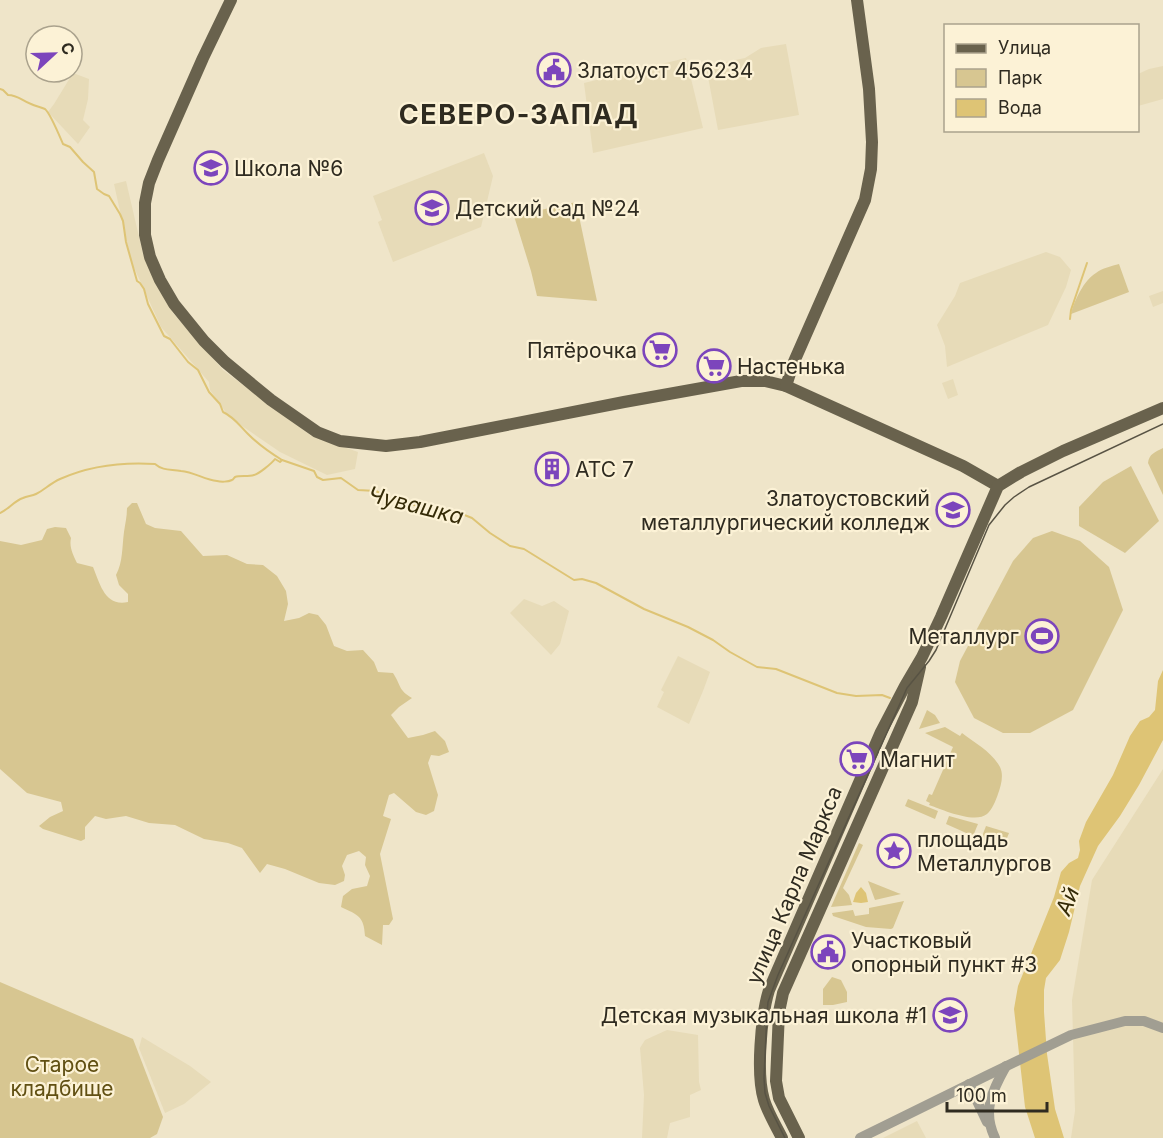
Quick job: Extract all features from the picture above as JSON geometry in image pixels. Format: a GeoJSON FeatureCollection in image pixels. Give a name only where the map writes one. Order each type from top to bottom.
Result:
{"type":"FeatureCollection","features":[{"type":"Feature","properties":{"kind":"main road"},"geometry":{"type":"LineString","coordinates":[[231,0],[203,58],[149,183],[145,203],[145,235],[150,257],[160,280],[174,304],[189,323],[225,362],[271,400],[317,432],[340,441],[386,446],[431,440],[741,381],[765,381],[786,386],[963,466],[999,486],[1063,451],[1163,408]]}},
{"type":"Feature","properties":{"kind":"main road"},"geometry":{"type":"LineString","coordinates":[[786,386],[793,364],[865,200],[871,169],[869,89],[857,0]]}},
{"type":"Feature","properties":{"kind":"main road","name":"улица Карла Маркса"},"geometry":{"type":"LineString","coordinates":[[782,1138],[765,1103],[761,1088],[760,1074],[766,1001],[881,732],[922,657],[999,486]]}},
{"type":"Feature","properties":{"kind":"main road","name":"улица Карла Маркса"},"geometry":{"type":"LineString","coordinates":[[799,1138],[779,1098],[776,1081],[779,1012],[783,993],[912,702],[922,657]]}},
{"type":"Feature","properties":{"kind":"street"},"geometry":{"type":"LineString","coordinates":[[860,1138],[1071,1035],[1125,1021],[1144,1021],[1163,1028]]}},
{"type":"Feature","properties":{"kind":"street"},"geometry":{"type":"LineString","coordinates":[[990,1127],[989,1109],[992,1094],[1009,1065]]}},
{"type":"Feature","properties":{"kind":"street"},"geometry":{"type":"LineString","coordinates":[[969,1084],[995,1138]]}},
{"type":"Feature","properties":{"kind":"shaded area"},"geometry":{"type":"Polygon","coordinates":[[[786,44],[799,115],[718,130],[706,66],[745,58],[761,48],[786,44]]]}},
{"type":"Feature","properties":{"kind":"shaded area"},"geometry":{"type":"Polygon","coordinates":[[[686,58],[703,128],[593,153],[584,83],[686,58]]]}},
{"type":"Feature","properties":{"kind":"shaded area"},"geometry":{"type":"Polygon","coordinates":[[[1163,66],[1163,99],[1139,106],[1139,74],[1163,66]]]}},
{"type":"Feature","properties":{"kind":"shaded area"},"geometry":{"type":"Polygon","coordinates":[[[84,77],[89,79],[88,99],[83,120],[90,127],[78,144],[48,112],[66,84],[84,84],[84,77]]]}},
{"type":"Feature","properties":{"kind":"shaded area","name":"Детский сад №24"},"geometry":{"type":"Polygon","coordinates":[[[484,153],[493,176],[481,227],[393,262],[378,222],[382,220],[373,196],[484,153]]]}},
{"type":"Feature","properties":{"kind":"shaded area"},"geometry":{"type":"Polygon","coordinates":[[[126,181],[143,254],[173,313],[223,370],[310,435],[358,452],[355,469],[327,475],[280,452],[229,417],[210,390],[209,382],[161,327],[131,261],[114,184],[126,181]]]}},
{"type":"Feature","properties":{"kind":"shaded area"},"geometry":{"type":"Polygon","coordinates":[[[1046,252],[1060,257],[1071,270],[1066,287],[1048,325],[947,367],[945,346],[937,325],[955,296],[960,283],[1046,252]]]}},
{"type":"Feature","properties":{"kind":"shaded area"},"geometry":{"type":"Polygon","coordinates":[[[1163,291],[1163,303],[1153,307],[1149,296],[1163,291]]]}},
{"type":"Feature","properties":{"kind":"shaded area"},"geometry":{"type":"Polygon","coordinates":[[[953,379],[958,395],[948,399],[942,383],[953,379]]]}},
{"type":"Feature","properties":{"kind":"shaded area"},"geometry":{"type":"Polygon","coordinates":[[[524,599],[542,606],[554,601],[569,611],[560,644],[551,655],[510,613],[524,599]]]}},
{"type":"Feature","properties":{"kind":"shaded area"},"geometry":{"type":"Polygon","coordinates":[[[678,656],[710,672],[689,724],[657,707],[664,692],[661,690],[678,656]]]}},
{"type":"Feature","properties":{"kind":"shaded area"},"geometry":{"type":"Polygon","coordinates":[[[1163,769],[1163,1138],[1071,1138],[1075,1111],[1072,1000],[1092,880],[1163,769]]]}},
{"type":"Feature","properties":{"kind":"shaded area"},"geometry":{"type":"Polygon","coordinates":[[[667,1030],[698,1035],[701,1090],[690,1095],[690,1117],[670,1123],[667,1138],[642,1138],[644,1095],[640,1048],[645,1040],[667,1030]]]}},
{"type":"Feature","properties":{"kind":"shaded area"},"geometry":{"type":"Polygon","coordinates":[[[142,1037],[190,1066],[211,1082],[184,1104],[165,1113],[139,1048],[142,1037]]]}},
{"type":"Feature","properties":{"kind":"shaded area"},"geometry":{"type":"Polygon","coordinates":[[[917,1121],[926,1138],[883,1138],[917,1121]]]}},
{"type":"Feature","properties":{"kind":"green space"},"geometry":{"type":"Polygon","coordinates":[[[576,202],[597,301],[537,296],[514,216],[576,202]]]}},
{"type":"Feature","properties":{"kind":"green space"},"geometry":{"type":"Polygon","coordinates":[[[1119,264],[1129,292],[1071,314],[1077,297],[1087,281],[1101,270],[1119,264]]]}},
{"type":"Feature","properties":{"kind":"green space"},"geometry":{"type":"Polygon","coordinates":[[[1163,448],[1163,495],[1148,463],[1151,455],[1163,448]]]}},
{"type":"Feature","properties":{"kind":"green space"},"geometry":{"type":"Polygon","coordinates":[[[1131,466],[1159,521],[1125,553],[1079,526],[1079,507],[1103,482],[1131,466]]]}},
{"type":"Feature","properties":{"kind":"green space"},"geometry":{"type":"Polygon","coordinates":[[[132,503],[137,503],[146,524],[155,528],[181,531],[203,556],[227,555],[247,564],[263,565],[277,576],[286,591],[288,604],[284,621],[309,613],[318,615],[326,625],[334,646],[347,651],[363,650],[374,662],[378,672],[393,673],[402,690],[412,698],[391,715],[408,738],[435,731],[445,741],[449,752],[439,756],[431,755],[428,763],[438,795],[434,811],[426,815],[416,812],[394,793],[389,795],[383,816],[391,819],[380,854],[393,919],[389,925],[383,925],[382,945],[365,936],[359,917],[341,907],[343,896],[352,889],[367,886],[370,876],[365,865],[366,857],[359,851],[347,855],[342,866],[344,881],[335,885],[319,883],[267,864],[260,873],[242,848],[204,839],[175,825],[149,823],[126,816],[106,819],[95,816],[85,827],[85,839],[81,841],[39,826],[50,817],[63,811],[61,802],[27,793],[0,769],[0,541],[21,545],[42,540],[47,529],[66,528],[77,563],[93,567],[104,593],[109,598],[120,603],[128,602],[128,594],[119,585],[116,575],[121,560],[127,508],[132,503]]]}},
{"type":"Feature","properties":{"kind":"green space","name":"Металлург"},"geometry":{"type":"Polygon","coordinates":[[[1052,531],[1080,541],[1109,567],[1123,610],[1073,710],[1030,733],[1003,733],[974,718],[955,682],[960,661],[1013,561],[1033,538],[1052,531]]]}},
{"type":"Feature","properties":{"kind":"green space"},"geometry":{"type":"Polygon","coordinates":[[[927,710],[935,715],[940,723],[919,729],[927,710]]]}},
{"type":"Feature","properties":{"kind":"green space"},"geometry":{"type":"Polygon","coordinates":[[[945,727],[960,736],[962,733],[978,744],[993,757],[1000,767],[1002,780],[994,805],[982,817],[959,815],[929,805],[930,803],[926,801],[929,794],[932,795],[953,747],[925,733],[945,727]]]}},
{"type":"Feature","properties":{"kind":"green space"},"geometry":{"type":"Polygon","coordinates":[[[908,799],[938,811],[935,819],[905,806],[908,799]]]}},
{"type":"Feature","properties":{"kind":"green space"},"geometry":{"type":"Polygon","coordinates":[[[949,816],[978,824],[973,836],[946,824],[949,816]]]}},
{"type":"Feature","properties":{"kind":"green space"},"geometry":{"type":"Polygon","coordinates":[[[986,826],[1009,833],[1003,848],[981,839],[986,826]]]}},
{"type":"Feature","properties":{"kind":"green space"},"geometry":{"type":"Polygon","coordinates":[[[859,843],[863,845],[843,888],[849,895],[852,905],[831,907],[859,843]]]}},
{"type":"Feature","properties":{"kind":"green space"},"geometry":{"type":"Polygon","coordinates":[[[868,881],[898,893],[901,894],[875,900],[868,881]]]}},
{"type":"Feature","properties":{"kind":"green space"},"geometry":{"type":"Polygon","coordinates":[[[904,901],[891,929],[866,927],[833,916],[832,913],[853,910],[855,916],[869,914],[869,908],[904,901]]]}},
{"type":"Feature","properties":{"kind":"green space"},"geometry":{"type":"Polygon","coordinates":[[[832,977],[841,980],[847,992],[847,1002],[823,1005],[823,989],[832,977]]]}},
{"type":"Feature","properties":{"kind":"green space","name":"Старое кладбище"},"geometry":{"type":"Polygon","coordinates":[[[0,982],[133,1039],[163,1117],[157,1134],[150,1138],[0,1138],[0,982]]]}},
{"type":"Feature","properties":{"kind":"water","name":"Ай"},"geometry":{"type":"Polygon","coordinates":[[[1163,670],[1163,740],[1120,816],[1098,846],[1080,886],[1060,960],[1046,978],[1044,1012],[1047,1054],[1055,1109],[1064,1138],[1035,1138],[1025,1107],[1014,1009],[1018,986],[1054,897],[1061,872],[1069,863],[1078,858],[1079,841],[1086,822],[1113,775],[1130,736],[1140,721],[1149,717],[1155,710],[1158,681],[1163,670]]]}},
{"type":"Feature","properties":{"kind":"water"},"geometry":{"type":"Polygon","coordinates":[[[861,887],[866,893],[868,902],[853,902],[856,893],[861,887]]]}},
{"type":"Feature","properties":{"kind":"waterway"},"geometry":{"type":"LineString","coordinates":[[0,89],[8,95],[45,109],[63,144],[70,147],[94,172],[97,189],[109,196],[123,221],[126,242],[137,281],[144,289],[148,304],[164,336],[170,339],[188,362],[198,370],[209,392],[220,404],[223,412],[234,419],[260,445],[282,460]]}},
{"type":"Feature","properties":{"kind":"waterway"},"geometry":{"type":"LineString","coordinates":[[1070,319],[1087,263]]}},
{"type":"Feature","properties":{"kind":"waterway","name":"Чувашка"},"geometry":{"type":"LineString","coordinates":[[0,513],[20,499],[36,494],[60,479],[94,468],[119,464],[155,464],[164,469],[224,482],[237,476],[256,474],[275,459],[280,462],[282,460],[314,471],[317,477],[323,480],[341,478],[358,490],[376,491],[387,497],[428,509],[462,514],[472,518],[510,546],[524,549],[574,580],[582,579],[596,583],[644,609],[713,640],[757,667],[776,669],[837,693],[856,696],[882,695],[890,698]]}},
{"type":"Feature","properties":{"kind":"tram line"},"geometry":{"type":"LineString","coordinates":[[785,1138],[765,1093],[768,1002],[907,688],[936,650],[989,525],[1005,505],[1029,487],[1163,424]]}},
{"type":"Feature","properties":{"kind":"place","name":"Златоуст 456234"},"geometry":{"type":"Point","coordinates":[554,70]}},
{"type":"Feature","properties":{"kind":"place","name":"Школа №6"},"geometry":{"type":"Point","coordinates":[211,168]}},
{"type":"Feature","properties":{"kind":"place","name":"Детский сад №24"},"geometry":{"type":"Point","coordinates":[432,208]}},
{"type":"Feature","properties":{"kind":"place","name":"Пятёрочка"},"geometry":{"type":"Point","coordinates":[660,350]}},
{"type":"Feature","properties":{"kind":"place","name":"Настенька"},"geometry":{"type":"Point","coordinates":[714,366]}},
{"type":"Feature","properties":{"kind":"place","name":"АТС 7"},"geometry":{"type":"Point","coordinates":[552,469]}},
{"type":"Feature","properties":{"kind":"place","name":"Златоустовский металлургический колледж"},"geometry":{"type":"Point","coordinates":[953,510]}},
{"type":"Feature","properties":{"kind":"place","name":"Металлург"},"geometry":{"type":"Point","coordinates":[1042,636]}},
{"type":"Feature","properties":{"kind":"place","name":"Магнит"},"geometry":{"type":"Point","coordinates":[857,759]}},
{"type":"Feature","properties":{"kind":"place","name":"площадь Металлургов"},"geometry":{"type":"Point","coordinates":[894,851]}},
{"type":"Feature","properties":{"kind":"place","name":"Участковый опорный пункт #3"},"geometry":{"type":"Point","coordinates":[828,952]}},
{"type":"Feature","properties":{"kind":"place","name":"Детская музыкальная школа #1"},"geometry":{"type":"Point","coordinates":[950,1015]}},
{"type":"Feature","properties":{"kind":"district","name":"СЕВЕРО-ЗАПАД"},"geometry":{"type":"Point","coordinates":[519,114]}}]}
